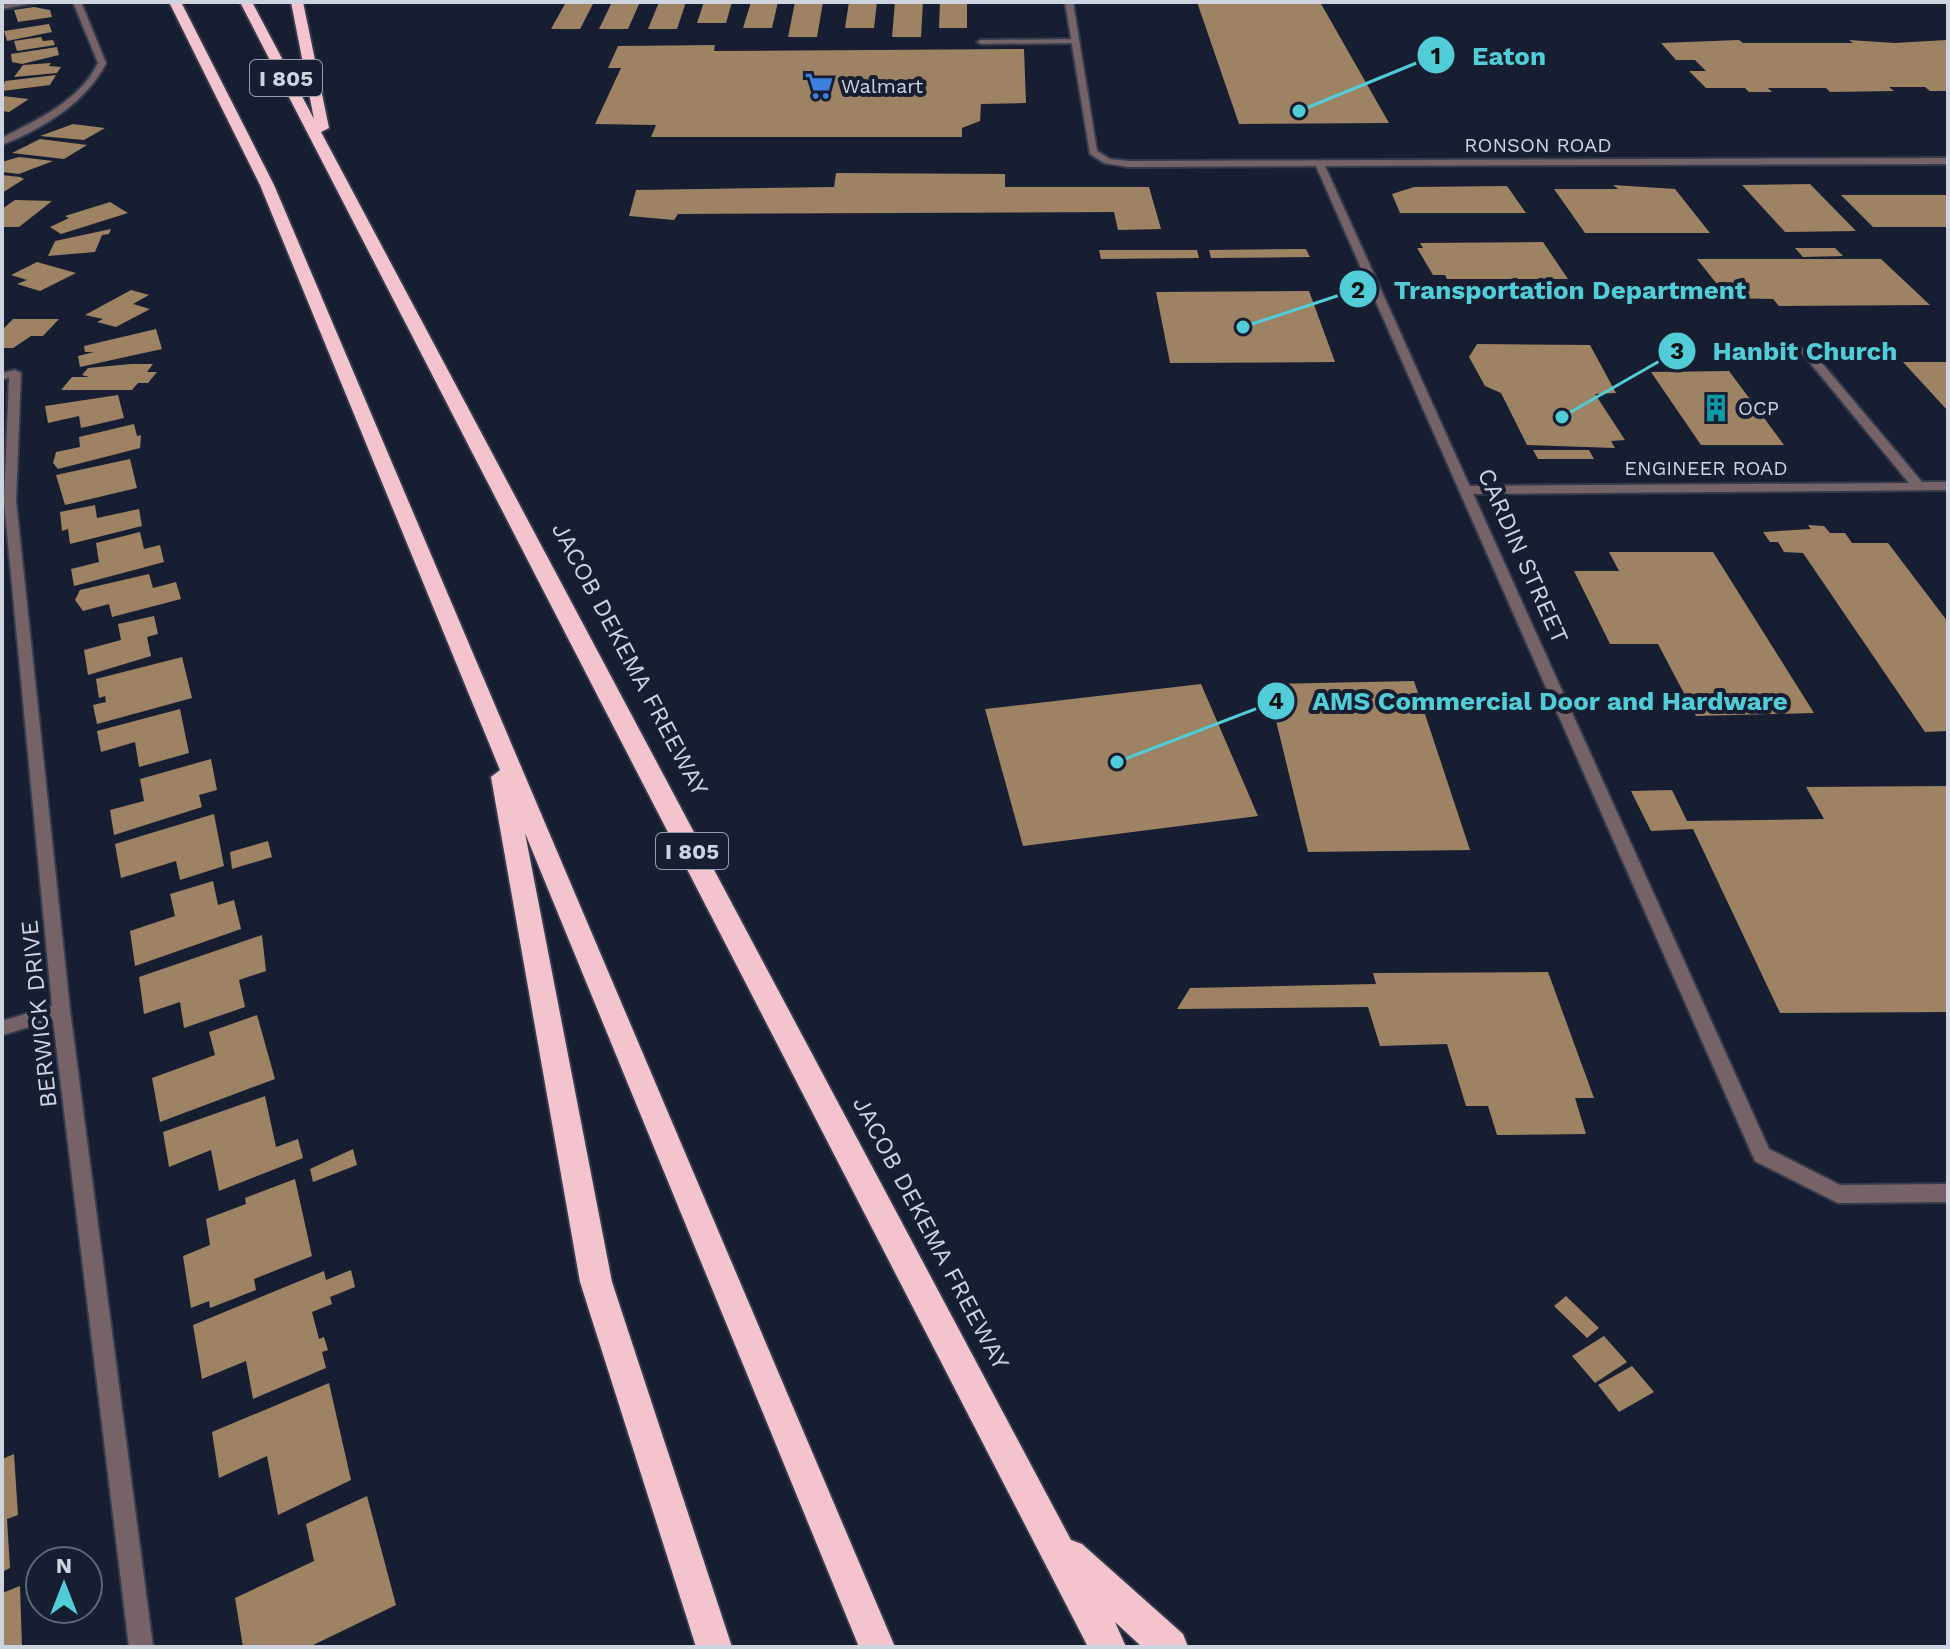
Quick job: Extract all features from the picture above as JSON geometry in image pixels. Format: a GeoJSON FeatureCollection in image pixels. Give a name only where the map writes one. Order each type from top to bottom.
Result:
{"type":"FeatureCollection","features":[{"type":"Feature","properties":{"kind":"highway","name":"I 805"},"geometry":{"type":"LineString","coordinates":[[175,2],[267,185],[877,1647]]}},
{"type":"Feature","properties":{"kind":"highway","name":"JACOB DEKEMA FREEWAY"},"geometry":{"type":"LineString","coordinates":[[246,2],[1108,1647]]}},
{"type":"Feature","properties":{"kind":"highway"},"geometry":{"type":"LineString","coordinates":[[296,6],[327,154]]}},
{"type":"Feature","properties":{"kind":"highway"},"geometry":{"type":"LineString","coordinates":[[495,732],[596,1282],[714,1647]]}},
{"type":"Feature","properties":{"kind":"highway"},"geometry":{"type":"LineString","coordinates":[[1058,1547],[1170,1647]]}},
{"type":"Feature","properties":{"kind":"street"},"geometry":{"type":"LineString","coordinates":[[2,7],[35,2]]}},
{"type":"Feature","properties":{"kind":"street"},"geometry":{"type":"LineString","coordinates":[[2,142],[63,107],[97,77],[102,63],[77,2]]}},
{"type":"Feature","properties":{"kind":"street"},"geometry":{"type":"LineString","coordinates":[[981,42],[1075,41],[1069,2]]}},
{"type":"Feature","properties":{"kind":"street","name":"RONSON ROAD"},"geometry":{"type":"LineString","coordinates":[[1075,41],[1093,152],[1107,161],[1128,164],[1948,161]]}},
{"type":"Feature","properties":{"kind":"street","name":"CARDIN STREET"},"geometry":{"type":"LineString","coordinates":[[1320,164],[1762,1155],[1838,1194],[1948,1193]]}},
{"type":"Feature","properties":{"kind":"street"},"geometry":{"type":"LineString","coordinates":[[1806,351],[1919,487]]}},
{"type":"Feature","properties":{"kind":"street","name":"BERWICK DRIVE"},"geometry":{"type":"LineString","coordinates":[[8,374],[10,501],[61,1010],[141,1647]]}},
{"type":"Feature","properties":{"kind":"street","name":"ENGINEER ROAD"},"geometry":{"type":"LineString","coordinates":[[1465,490],[1948,486]]}},
{"type":"Feature","properties":{"kind":"street"},"geometry":{"type":"LineString","coordinates":[[2,1028],[61,1010]]}},
{"type":"Feature","properties":{"kind":"building"},"geometry":{"type":"Polygon","coordinates":[[[566,2],[594,2],[580,29],[551,29],[566,2]]]}},
{"type":"Feature","properties":{"kind":"building"},"geometry":{"type":"Polygon","coordinates":[[[612,2],[640,2],[628,29],[599,29],[612,2]]]}},
{"type":"Feature","properties":{"kind":"building"},"geometry":{"type":"Polygon","coordinates":[[[659,2],[686,2],[677,29],[648,29],[659,2]]]}},
{"type":"Feature","properties":{"kind":"building"},"geometry":{"type":"Polygon","coordinates":[[[704,2],[732,2],[726,23],[697,23],[704,2]]]}},
{"type":"Feature","properties":{"kind":"building"},"geometry":{"type":"Polygon","coordinates":[[[751,2],[778,2],[772,28],[743,28],[751,2]]]}},
{"type":"Feature","properties":{"kind":"building"},"geometry":{"type":"Polygon","coordinates":[[[795,2],[823,2],[817,37],[788,37],[795,2]]]}},
{"type":"Feature","properties":{"kind":"building"},"geometry":{"type":"Polygon","coordinates":[[[849,2],[877,2],[874,28],[845,28],[849,2]]]}},
{"type":"Feature","properties":{"kind":"building"},"geometry":{"type":"Polygon","coordinates":[[[895,2],[923,2],[921,37],[892,37],[895,2]]]}},
{"type":"Feature","properties":{"kind":"building"},"geometry":{"type":"Polygon","coordinates":[[[940,2],[967,2],[967,28],[939,28],[940,2]]]}},
{"type":"Feature","properties":{"kind":"building"},"geometry":{"type":"Polygon","coordinates":[[[1197,2],[1320,2],[1389,123],[1239,124],[1197,2]]]}},
{"type":"Feature","properties":{"kind":"building"},"geometry":{"type":"Polygon","coordinates":[[[34,7],[50,10],[52,17],[18,22],[14,10],[34,7]]]}},
{"type":"Feature","properties":{"kind":"building"},"geometry":{"type":"Polygon","coordinates":[[[49,24],[52,32],[7,41],[4,31],[49,24]]]}},
{"type":"Feature","properties":{"kind":"building"},"geometry":{"type":"Polygon","coordinates":[[[41,37],[43,41],[53,40],[55,45],[17,51],[14,41],[41,37]]]}},
{"type":"Feature","properties":{"kind":"building"},"geometry":{"type":"Polygon","coordinates":[[[1739,40],[1743,43],[1853,43],[1849,40],[1895,43],[1946,40],[1948,91],[1930,91],[1925,87],[1830,92],[1826,88],[1768,88],[1772,92],[1749,92],[1745,88],[1706,88],[1689,71],[1706,71],[1695,60],[1676,60],[1661,43],[1739,40]]]}},
{"type":"Feature","properties":{"kind":"building","name":"Walmart"},"geometry":{"type":"Polygon","coordinates":[[[715,45],[714,51],[1024,49],[1026,103],[981,104],[980,121],[962,128],[962,137],[651,137],[656,125],[595,124],[621,68],[608,68],[618,46],[715,45]]]}},
{"type":"Feature","properties":{"kind":"building"},"geometry":{"type":"Polygon","coordinates":[[[57,47],[59,55],[22,64],[12,62],[11,54],[57,47]]]}},
{"type":"Feature","properties":{"kind":"building"},"geometry":{"type":"Polygon","coordinates":[[[51,63],[49,66],[61,67],[57,73],[14,77],[23,65],[51,63]]]}},
{"type":"Feature","properties":{"kind":"building"},"geometry":{"type":"Polygon","coordinates":[[[56,75],[50,85],[2,91],[5,81],[56,75]]]}},
{"type":"Feature","properties":{"kind":"building"},"geometry":{"type":"Polygon","coordinates":[[[2,96],[29,99],[9,112],[2,111],[2,96]]]}},
{"type":"Feature","properties":{"kind":"building"},"geometry":{"type":"Polygon","coordinates":[[[73,124],[105,128],[84,140],[40,136],[73,124]]]}},
{"type":"Feature","properties":{"kind":"building"},"geometry":{"type":"Polygon","coordinates":[[[40,139],[87,145],[64,159],[12,153],[40,139]]]}},
{"type":"Feature","properties":{"kind":"building"},"geometry":{"type":"Polygon","coordinates":[[[19,157],[53,161],[19,174],[2,172],[2,162],[19,157]]]}},
{"type":"Feature","properties":{"kind":"building"},"geometry":{"type":"Polygon","coordinates":[[[836,173],[1005,174],[1005,187],[1149,187],[1161,229],[1118,230],[1114,212],[678,214],[674,220],[629,216],[636,190],[834,187],[836,173]]]}},
{"type":"Feature","properties":{"kind":"building"},"geometry":{"type":"Polygon","coordinates":[[[2,175],[20,177],[24,179],[2,193],[2,175]]]}},
{"type":"Feature","properties":{"kind":"building"},"geometry":{"type":"Polygon","coordinates":[[[1810,184],[1856,231],[1785,232],[1742,185],[1810,184]]]}},
{"type":"Feature","properties":{"kind":"building"},"geometry":{"type":"Polygon","coordinates":[[[1613,185],[1675,189],[1710,233],[1585,233],[1554,189],[1618,189],[1613,185]]]}},
{"type":"Feature","properties":{"kind":"building"},"geometry":{"type":"Polygon","coordinates":[[[1507,186],[1526,213],[1400,213],[1392,194],[1414,187],[1507,186]]]}},
{"type":"Feature","properties":{"kind":"building"},"geometry":{"type":"Polygon","coordinates":[[[1841,195],[1948,195],[1948,227],[1873,227],[1841,195]]]}},
{"type":"Feature","properties":{"kind":"building"},"geometry":{"type":"Polygon","coordinates":[[[15,200],[52,201],[19,227],[2,227],[2,209],[15,200]]]}},
{"type":"Feature","properties":{"kind":"building"},"geometry":{"type":"Polygon","coordinates":[[[110,202],[128,213],[61,234],[50,227],[69,218],[65,216],[110,202]]]}},
{"type":"Feature","properties":{"kind":"building"},"geometry":{"type":"Polygon","coordinates":[[[111,229],[109,234],[102,235],[95,252],[48,256],[55,241],[111,229]]]}},
{"type":"Feature","properties":{"kind":"building"},"geometry":{"type":"Polygon","coordinates":[[[1543,242],[1568,279],[1447,279],[1445,275],[1433,275],[1417,248],[1423,248],[1420,243],[1543,242]]]}},
{"type":"Feature","properties":{"kind":"building"},"geometry":{"type":"Polygon","coordinates":[[[1795,248],[1835,248],[1843,256],[1803,257],[1795,248]]]}},
{"type":"Feature","properties":{"kind":"building"},"geometry":{"type":"Polygon","coordinates":[[[1306,249],[1310,257],[1211,258],[1209,250],[1306,249]]]}},
{"type":"Feature","properties":{"kind":"building"},"geometry":{"type":"Polygon","coordinates":[[[1099,250],[1197,250],[1199,258],[1101,259],[1099,250]]]}},
{"type":"Feature","properties":{"kind":"building"},"geometry":{"type":"Polygon","coordinates":[[[1697,259],[1881,259],[1930,305],[1779,306],[1773,299],[1728,298],[1697,259]]]}},
{"type":"Feature","properties":{"kind":"building"},"geometry":{"type":"Polygon","coordinates":[[[37,262],[76,273],[40,291],[17,284],[27,280],[11,275],[37,262]]]}},
{"type":"Feature","properties":{"kind":"building"},"geometry":{"type":"Polygon","coordinates":[[[131,290],[149,295],[133,304],[150,309],[116,327],[97,322],[103,319],[85,315],[131,290]]]}},
{"type":"Feature","properties":{"kind":"building"},"geometry":{"type":"Polygon","coordinates":[[[1309,291],[1335,362],[1170,363],[1156,292],[1309,291]]]}},
{"type":"Feature","properties":{"kind":"building"},"geometry":{"type":"Polygon","coordinates":[[[13,319],[59,319],[43,336],[31,336],[13,348],[2,348],[2,330],[13,319]]]}},
{"type":"Feature","properties":{"kind":"building"},"geometry":{"type":"Polygon","coordinates":[[[156,329],[162,349],[80,367],[78,356],[94,352],[85,352],[84,346],[156,329]]]}},
{"type":"Feature","properties":{"kind":"building"},"geometry":{"type":"Polygon","coordinates":[[[1477,344],[1590,345],[1616,393],[1595,394],[1625,440],[1611,441],[1615,448],[1527,445],[1501,393],[1485,386],[1469,357],[1477,344]]]}},
{"type":"Feature","properties":{"kind":"building"},"geometry":{"type":"Polygon","coordinates":[[[1903,362],[1948,362],[1948,411],[1903,362]]]}},
{"type":"Feature","properties":{"kind":"building"},"geometry":{"type":"Polygon","coordinates":[[[153,364],[147,372],[157,372],[148,383],[138,383],[132,390],[61,390],[72,377],[89,377],[82,375],[88,368],[153,364]]]}},
{"type":"Feature","properties":{"kind":"building","name":"OCP"},"geometry":{"type":"Polygon","coordinates":[[[1729,371],[1784,445],[1701,445],[1651,372],[1729,371]]]}},
{"type":"Feature","properties":{"kind":"building"},"geometry":{"type":"Polygon","coordinates":[[[118,395],[124,418],[81,428],[79,416],[48,423],[45,406],[118,395]]]}},
{"type":"Feature","properties":{"kind":"building"},"geometry":{"type":"Polygon","coordinates":[[[134,424],[137,436],[141,435],[140,448],[58,469],[53,463],[56,452],[80,447],[79,437],[134,424]]]}},
{"type":"Feature","properties":{"kind":"building"},"geometry":{"type":"Polygon","coordinates":[[[1533,450],[1589,450],[1594,459],[1538,459],[1533,450]]]}},
{"type":"Feature","properties":{"kind":"building"},"geometry":{"type":"Polygon","coordinates":[[[130,459],[137,488],[65,505],[56,475],[130,459]]]}},
{"type":"Feature","properties":{"kind":"building"},"geometry":{"type":"Polygon","coordinates":[[[95,505],[97,518],[139,509],[142,526],[70,544],[68,529],[62,531],[60,512],[95,505]]]}},
{"type":"Feature","properties":{"kind":"building"},"geometry":{"type":"Polygon","coordinates":[[[1808,525],[1824,526],[1830,533],[1845,533],[1852,543],[1888,543],[1948,622],[1948,731],[1925,732],[1803,553],[1784,552],[1778,542],[1770,542],[1763,532],[1811,529],[1808,525]]]}},
{"type":"Feature","properties":{"kind":"building"},"geometry":{"type":"Polygon","coordinates":[[[140,532],[144,549],[160,545],[164,562],[74,586],[71,569],[99,562],[96,543],[140,532]]]}},
{"type":"Feature","properties":{"kind":"building"},"geometry":{"type":"Polygon","coordinates":[[[1609,552],[1713,552],[1814,713],[1696,716],[1658,644],[1610,644],[1574,571],[1619,571],[1609,552]]]}},
{"type":"Feature","properties":{"kind":"building"},"geometry":{"type":"Polygon","coordinates":[[[149,574],[153,588],[176,582],[181,599],[112,617],[109,604],[83,611],[75,600],[80,590],[149,574]]]}},
{"type":"Feature","properties":{"kind":"building"},"geometry":{"type":"Polygon","coordinates":[[[154,616],[158,634],[147,637],[151,656],[88,675],[84,650],[121,640],[118,624],[154,616]]]}},
{"type":"Feature","properties":{"kind":"building"},"geometry":{"type":"Polygon","coordinates":[[[182,657],[192,698],[97,724],[93,705],[106,702],[105,696],[99,698],[96,679],[182,657]]]}},
{"type":"Feature","properties":{"kind":"building"},"geometry":{"type":"Polygon","coordinates":[[[1414,681],[1470,850],[1308,852],[1267,684],[1414,681]]]}},
{"type":"Feature","properties":{"kind":"building"},"geometry":{"type":"Polygon","coordinates":[[[1201,684],[1258,816],[1023,846],[985,709],[1201,684]]]}},
{"type":"Feature","properties":{"kind":"building"},"geometry":{"type":"Polygon","coordinates":[[[180,709],[189,753],[139,767],[135,742],[101,752],[97,731],[180,709]]]}},
{"type":"Feature","properties":{"kind":"building"},"geometry":{"type":"Polygon","coordinates":[[[211,759],[217,790],[199,795],[202,807],[114,835],[110,810],[144,801],[140,779],[211,759]]]}},
{"type":"Feature","properties":{"kind":"building"},"geometry":{"type":"Polygon","coordinates":[[[1948,786],[1948,1012],[1780,1013],[1693,829],[1651,831],[1631,791],[1672,790],[1687,821],[1824,819],[1806,787],[1948,786]]]}},
{"type":"Feature","properties":{"kind":"building"},"geometry":{"type":"Polygon","coordinates":[[[214,814],[224,866],[180,880],[176,861],[121,878],[115,844],[214,814]]]}},
{"type":"Feature","properties":{"kind":"building"},"geometry":{"type":"Polygon","coordinates":[[[268,841],[272,857],[232,869],[230,852],[268,841]]]}},
{"type":"Feature","properties":{"kind":"building"},"geometry":{"type":"Polygon","coordinates":[[[213,881],[218,905],[234,900],[241,929],[135,966],[130,931],[175,916],[170,894],[213,881]]]}},
{"type":"Feature","properties":{"kind":"building"},"geometry":{"type":"Polygon","coordinates":[[[262,935],[266,971],[239,980],[245,1007],[184,1028],[180,1002],[144,1014],[139,977],[262,935]]]}},
{"type":"Feature","properties":{"kind":"building"},"geometry":{"type":"Polygon","coordinates":[[[1548,972],[1594,1098],[1575,1098],[1586,1134],[1497,1135],[1488,1106],[1466,1106],[1447,1044],[1380,1046],[1368,1007],[1177,1009],[1190,988],[1376,984],[1373,973],[1548,972]]]}},
{"type":"Feature","properties":{"kind":"building"},"geometry":{"type":"Polygon","coordinates":[[[257,1015],[275,1079],[160,1122],[152,1078],[215,1055],[209,1032],[257,1015]]]}},
{"type":"Feature","properties":{"kind":"building"},"geometry":{"type":"Polygon","coordinates":[[[265,1096],[276,1147],[298,1139],[303,1158],[219,1191],[211,1150],[169,1167],[163,1132],[265,1096]]]}},
{"type":"Feature","properties":{"kind":"building"},"geometry":{"type":"Polygon","coordinates":[[[353,1149],[357,1165],[313,1182],[310,1169],[353,1149]]]}},
{"type":"Feature","properties":{"kind":"building"},"geometry":{"type":"Polygon","coordinates":[[[295,1179],[312,1256],[254,1279],[256,1290],[210,1308],[209,1301],[191,1308],[183,1256],[210,1245],[206,1219],[246,1204],[245,1198],[295,1179]]]}},
{"type":"Feature","properties":{"kind":"building"},"geometry":{"type":"Polygon","coordinates":[[[351,1270],[355,1287],[330,1297],[332,1304],[312,1312],[319,1339],[324,1337],[328,1350],[322,1352],[326,1368],[253,1399],[246,1361],[202,1379],[193,1325],[324,1271],[326,1280],[351,1270]]]}},
{"type":"Feature","properties":{"kind":"building"},"geometry":{"type":"Polygon","coordinates":[[[1566,1296],[1599,1328],[1587,1338],[1554,1306],[1566,1296]]]}},
{"type":"Feature","properties":{"kind":"building"},"geometry":{"type":"Polygon","coordinates":[[[1604,1336],[1627,1362],[1595,1383],[1572,1356],[1604,1336]]]}},
{"type":"Feature","properties":{"kind":"building"},"geometry":{"type":"Polygon","coordinates":[[[1632,1366],[1654,1392],[1619,1412],[1598,1385],[1632,1366]]]}},
{"type":"Feature","properties":{"kind":"building"},"geometry":{"type":"Polygon","coordinates":[[[329,1383],[351,1480],[278,1515],[267,1456],[219,1478],[212,1432],[329,1383]]]}},
{"type":"Feature","properties":{"kind":"building"},"geometry":{"type":"Polygon","coordinates":[[[14,1454],[18,1515],[7,1519],[10,1568],[2,1572],[2,1459],[14,1454]]]}},
{"type":"Feature","properties":{"kind":"building"},"geometry":{"type":"Polygon","coordinates":[[[367,1496],[396,1605],[309,1647],[243,1647],[235,1598],[314,1561],[306,1524],[367,1496]]]}},
{"type":"Feature","properties":{"kind":"building"},"geometry":{"type":"Polygon","coordinates":[[[20,1586],[22,1647],[2,1647],[2,1593],[20,1586]]]}},
{"type":"Feature","properties":{"kind":"place","name":"Walmart"},"geometry":{"type":"Point","coordinates":[819,86]}},
{"type":"Feature","properties":{"kind":"place","name":"Eaton"},"geometry":{"type":"Point","coordinates":[1299,111]}},
{"type":"Feature","properties":{"kind":"place","name":"Transportation Department"},"geometry":{"type":"Point","coordinates":[1243,327]}},
{"type":"Feature","properties":{"kind":"place","name":"OCP"},"geometry":{"type":"Point","coordinates":[1716,408]}},
{"type":"Feature","properties":{"kind":"place","name":"Hanbit Church"},"geometry":{"type":"Point","coordinates":[1562,417]}},
{"type":"Feature","properties":{"kind":"place","name":"AMS Commercial Door and Hardware"},"geometry":{"type":"Point","coordinates":[1117,762]}}]}
